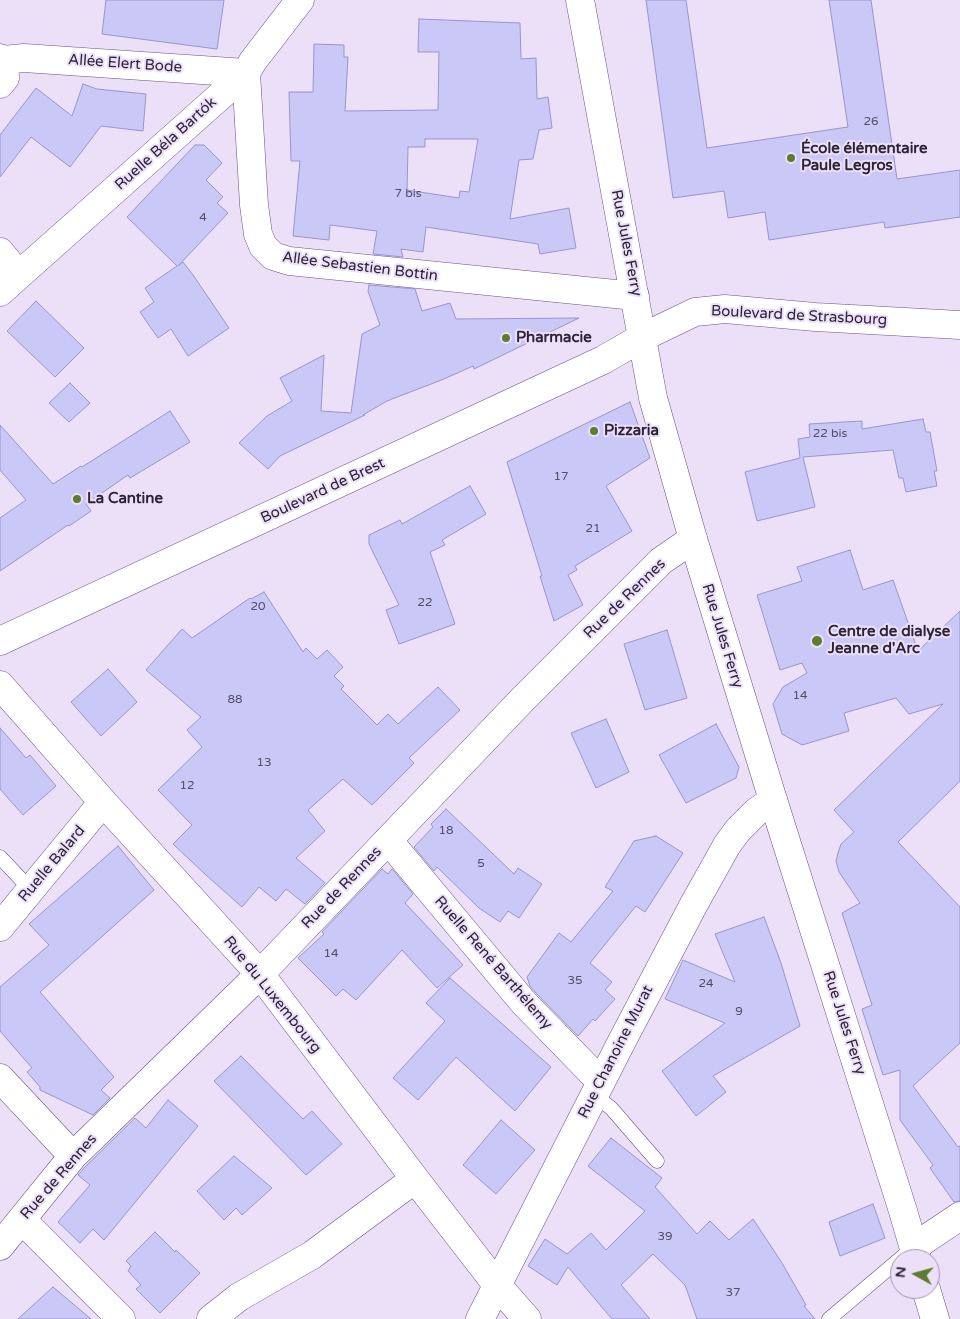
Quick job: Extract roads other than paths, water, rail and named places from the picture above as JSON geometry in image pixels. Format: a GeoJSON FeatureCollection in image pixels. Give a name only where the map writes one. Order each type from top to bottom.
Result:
{"type":"FeatureCollection","features":[{"type":"Feature","properties":{"kind":"street","name":"Ruelle Béla Bartók"},"geometry":{"type":"LineString","coordinates":[[10,284],[246,73],[253,61],[300,0]]}},
{"type":"Feature","properties":{"kind":"street","name":"Rue Jules Ferry"},"geometry":{"type":"LineString","coordinates":[[580,0],[653,398],[693,539],[773,800],[915,1249]]}},
{"type":"Feature","properties":{"kind":"street","name":"Allée Elert Bode"},"geometry":{"type":"LineString","coordinates":[[1,67],[24,58],[246,73]]}},
{"type":"Feature","properties":{"kind":"street","name":"Allée Sebastien Bottin"},"geometry":{"type":"LineString","coordinates":[[246,73],[254,205],[258,234],[264,246],[273,256],[289,261],[635,296]]}},
{"type":"Feature","properties":{"kind":"street"},"geometry":{"type":"LineString","coordinates":[[0,252],[10,284]]}},
{"type":"Feature","properties":{"kind":"street","name":"Boulevard de Strasbourg"},"geometry":{"type":"LineString","coordinates":[[643,337],[695,312],[726,309],[815,317],[960,325]]}},
{"type":"Feature","properties":{"kind":"street","name":"Boulevard de Brest"},"geometry":{"type":"LineString","coordinates":[[0,641],[603,360],[643,337]]}},
{"type":"Feature","properties":{"kind":"street","name":"Rue de Rennes"},"geometry":{"type":"LineString","coordinates":[[0,1246],[73,1156],[260,974],[523,699],[661,561],[693,539]]}},
{"type":"Feature","properties":{"kind":"street","name":"Rue du Luxembourg"},"geometry":{"type":"LineString","coordinates":[[0,685],[103,802],[260,974],[497,1285],[527,1319]]}},
{"type":"Feature","properties":{"kind":"street","name":"Rue Chanoine Murat"},"geometry":{"type":"LineString","coordinates":[[480,1319],[694,904],[727,845],[738,830],[756,812],[773,800]]}},
{"type":"Feature","properties":{"kind":"street","name":"Ruelle Balard"},"geometry":{"type":"LineString","coordinates":[[0,927],[103,802]]}},
{"type":"Feature","properties":{"kind":"street","name":"Ruelle René Barthélemy"},"geometry":{"type":"LineString","coordinates":[[388,840],[598,1089]]}},
{"type":"Feature","properties":{"kind":"street"},"geometry":{"type":"LineString","coordinates":[[0,1078],[73,1156]]}},
{"type":"Feature","properties":{"kind":"street"},"geometry":{"type":"LineString","coordinates":[[211,1319],[239,1297],[312,1255],[415,1179]]}},
{"type":"Feature","properties":{"kind":"street"},"geometry":{"type":"LineString","coordinates":[[921,1249],[960,1216]]}},
{"type":"Feature","properties":{"kind":"street"},"geometry":{"type":"LineString","coordinates":[[22,1220],[121,1319]]}},
{"type":"Feature","properties":{"kind":"street"},"geometry":{"type":"LineString","coordinates":[[929,1299],[935,1319]]}},
{"type":"Feature","properties":{"kind":"lane"},"geometry":{"type":"LineString","coordinates":[[0,857],[31,890]]}},
{"type":"Feature","properties":{"kind":"lane"},"geometry":{"type":"LineString","coordinates":[[598,1089],[611,1108],[657,1161]]}},
{"type":"Feature","properties":{"kind":"lane"},"geometry":{"type":"LineString","coordinates":[[829,1319],[890,1273]]}},
{"type":"Feature","properties":{"kind":"place","name":"École élémentaire Paule Legros"},"geometry":{"type":"Point","coordinates":[791,158]}},
{"type":"Feature","properties":{"kind":"place","name":"Pharmacie"},"geometry":{"type":"Point","coordinates":[506,338]}},
{"type":"Feature","properties":{"kind":"place","name":"Pizzaria"},"geometry":{"type":"Point","coordinates":[594,431]}},
{"type":"Feature","properties":{"kind":"place","name":"La Cantine"},"geometry":{"type":"Point","coordinates":[77,499]}},
{"type":"Feature","properties":{"kind":"place","name":"Centre de dialyse Jeanne d'Arc"},"geometry":{"type":"Point","coordinates":[817,641]}}]}
